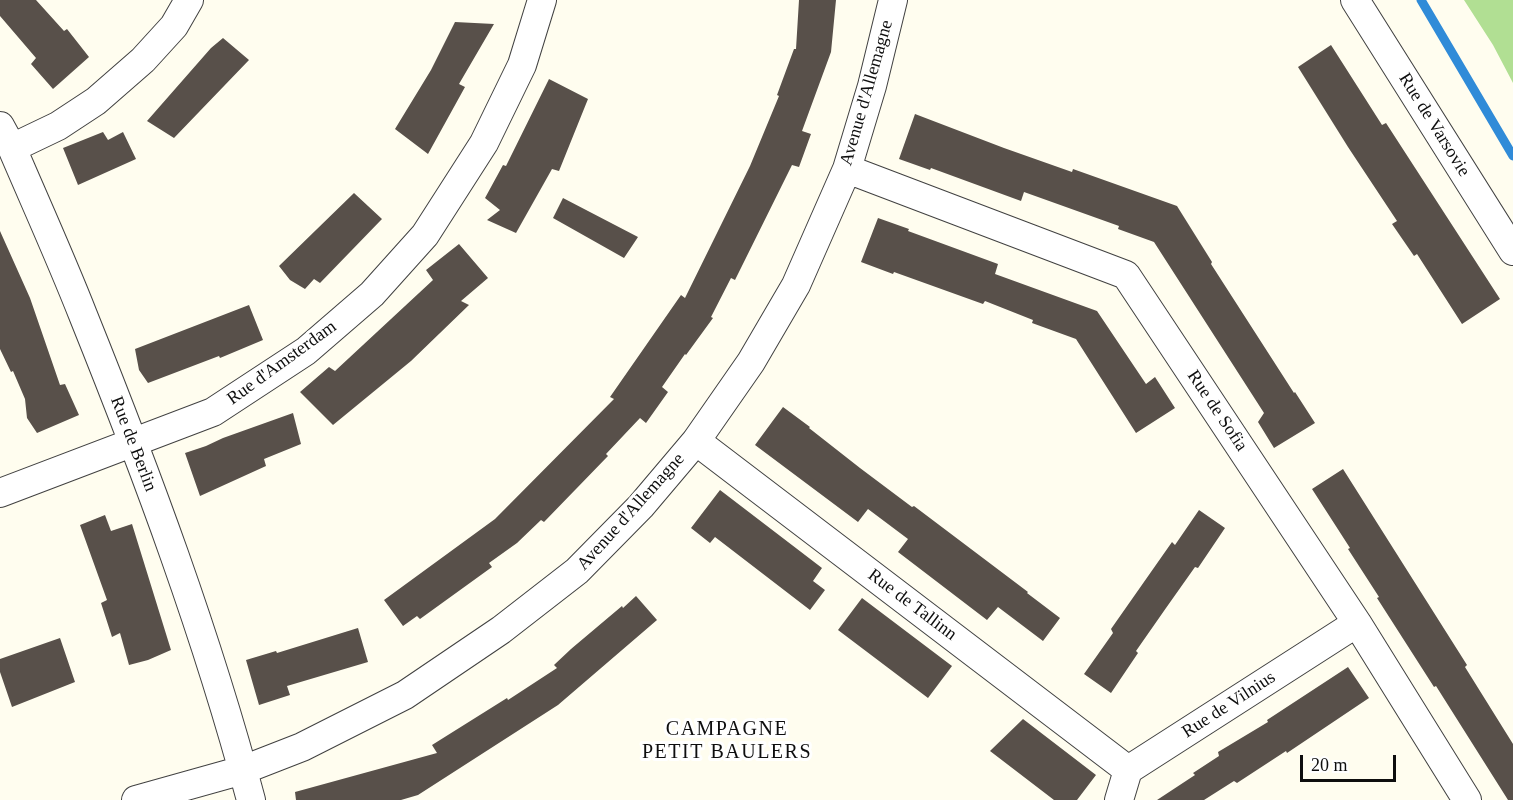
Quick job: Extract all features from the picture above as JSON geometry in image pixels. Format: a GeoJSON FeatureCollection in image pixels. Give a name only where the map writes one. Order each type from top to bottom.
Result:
{"type":"FeatureCollection","features":[{"type":"Feature","properties":{"kind":"street"},"geometry":{"type":"LineString","coordinates":[[6,137],[58,126],[96,101],[142,60],[174,26],[189,0]]}},
{"type":"Feature","properties":{"kind":"street","name":"Rue d'Amsterdam"},"geometry":{"type":"LineString","coordinates":[[0,493],[213,412],[306,351],[372,294],[425,235],[484,143],[522,65],[542,0]]}},
{"type":"Feature","properties":{"kind":"street","name":"Avenue d'Allemagne"},"geometry":{"type":"LineString","coordinates":[[136,800],[243,770],[302,747],[405,695],[501,630],[578,571],[641,506],[696,441],[751,362],[796,285],[847,169],[872,86],[893,0]]}},
{"type":"Feature","properties":{"kind":"street","name":"Rue de Varsovie"},"geometry":{"type":"LineString","coordinates":[[1355,0],[1513,251]]}},
{"type":"Feature","properties":{"kind":"street","name":"Rue de Berlin"},"geometry":{"type":"LineString","coordinates":[[6,137],[83,313],[133,442],[194,613],[251,800]]}},
{"type":"Feature","properties":{"kind":"street","name":"Rue de Sofia"},"geometry":{"type":"LineString","coordinates":[[847,169],[1126,275],[1357,623],[1467,800]]}},
{"type":"Feature","properties":{"kind":"street","name":"Rue de Tallinn"},"geometry":{"type":"LineString","coordinates":[[696,441],[1128,770]]}},
{"type":"Feature","properties":{"kind":"street","name":"Rue de Vilnius"},"geometry":{"type":"LineString","coordinates":[[1128,770],[1357,623]]}},
{"type":"Feature","properties":{"kind":"street"},"geometry":{"type":"LineString","coordinates":[[1119,800],[1128,770]]}},
{"type":"Feature","properties":{"kind":"green space"},"geometry":{"type":"Polygon","coordinates":[[[1464,0],[1513,0],[1513,83],[1493,45],[1464,0]]]}},
{"type":"Feature","properties":{"kind":"building"},"geometry":{"type":"Polygon","coordinates":[[[0,0],[36,0],[64,31],[67,29],[89,57],[53,89],[31,64],[36,58],[0,16],[0,0]]]}},
{"type":"Feature","properties":{"kind":"building"},"geometry":{"type":"Polygon","coordinates":[[[799,0],[836,0],[831,52],[802,131],[811,134],[799,167],[792,165],[735,280],[731,278],[711,317],[713,318],[662,387],[668,392],[646,423],[640,418],[606,454],[608,456],[544,522],[541,520],[517,543],[489,563],[492,567],[420,619],[417,616],[403,626],[384,600],[495,519],[614,399],[610,397],[681,295],[685,298],[750,166],[779,96],[777,95],[794,49],[796,49],[799,0]]]}},
{"type":"Feature","properties":{"kind":"building"},"geometry":{"type":"Polygon","coordinates":[[[455,22],[494,24],[459,84],[465,87],[428,154],[395,129],[431,70],[455,22]]]}},
{"type":"Feature","properties":{"kind":"building"},"geometry":{"type":"Polygon","coordinates":[[[223,38],[249,60],[174,138],[147,121],[211,48],[223,38]]]}},
{"type":"Feature","properties":{"kind":"building"},"geometry":{"type":"Polygon","coordinates":[[[1331,45],[1382,125],[1386,123],[1500,299],[1462,324],[1417,254],[1414,256],[1392,224],[1397,221],[1298,67],[1331,45]]]}},
{"type":"Feature","properties":{"kind":"building"},"geometry":{"type":"Polygon","coordinates":[[[549,79],[588,99],[559,171],[552,169],[516,233],[487,220],[500,210],[485,198],[503,165],[506,166],[549,79]]]}},
{"type":"Feature","properties":{"kind":"building"},"geometry":{"type":"Polygon","coordinates":[[[915,114],[1072,172],[1073,169],[1177,206],[1212,262],[1211,264],[1315,423],[1274,448],[1258,422],[1264,413],[1154,242],[1118,229],[1119,226],[1024,192],[1021,201],[931,168],[930,170],[899,159],[915,114]]]}},
{"type":"Feature","properties":{"kind":"building"},"geometry":{"type":"Polygon","coordinates":[[[103,132],[108,140],[123,132],[136,159],[78,185],[63,148],[103,132]]]}},
{"type":"Feature","properties":{"kind":"building"},"geometry":{"type":"Polygon","coordinates":[[[354,193],[382,219],[320,283],[314,279],[305,289],[290,280],[279,266],[354,193]]]}},
{"type":"Feature","properties":{"kind":"building"},"geometry":{"type":"Polygon","coordinates":[[[563,198],[638,237],[624,258],[553,218],[563,198]]]}},
{"type":"Feature","properties":{"kind":"building"},"geometry":{"type":"Polygon","coordinates":[[[878,218],[998,264],[995,274],[1097,311],[1146,384],[1155,377],[1175,408],[1136,433],[1076,339],[1032,323],[1033,320],[985,301],[983,304],[861,262],[878,218]]]}},
{"type":"Feature","properties":{"kind":"building"},"geometry":{"type":"Polygon","coordinates":[[[0,231],[30,298],[60,385],[65,384],[79,415],[37,433],[27,418],[25,399],[0,349],[0,231]]]}},
{"type":"Feature","properties":{"kind":"building"},"geometry":{"type":"Polygon","coordinates":[[[459,244],[488,278],[461,301],[469,305],[411,361],[333,425],[300,392],[329,367],[335,371],[433,280],[426,270],[459,244]]]}},
{"type":"Feature","properties":{"kind":"building"},"geometry":{"type":"Polygon","coordinates":[[[249,305],[263,340],[220,358],[219,356],[148,383],[139,370],[135,349],[249,305]]]}},
{"type":"Feature","properties":{"kind":"building"},"geometry":{"type":"Polygon","coordinates":[[[783,407],[860,468],[912,507],[914,506],[1060,618],[1043,641],[998,607],[987,620],[898,552],[908,539],[868,509],[858,522],[755,445],[783,407]]]}},
{"type":"Feature","properties":{"kind":"building"},"geometry":{"type":"Polygon","coordinates":[[[293,413],[301,444],[264,459],[266,466],[200,496],[185,453],[293,413]]]}},
{"type":"Feature","properties":{"kind":"building"},"geometry":{"type":"Polygon","coordinates":[[[1343,469],[1467,665],[1465,667],[1513,744],[1513,800],[1508,800],[1436,686],[1434,687],[1377,598],[1379,597],[1348,549],[1350,548],[1312,489],[1343,469]]]}},
{"type":"Feature","properties":{"kind":"building"},"geometry":{"type":"Polygon","coordinates":[[[720,490],[822,568],[813,581],[825,590],[810,610],[715,537],[710,543],[691,528],[720,490]]]}},
{"type":"Feature","properties":{"kind":"building"},"geometry":{"type":"Polygon","coordinates":[[[1199,510],[1225,528],[1136,651],[1138,653],[1111,693],[1084,674],[1113,633],[1111,629],[1172,542],[1175,545],[1199,510]]]}},
{"type":"Feature","properties":{"kind":"building"},"geometry":{"type":"Polygon","coordinates":[[[105,515],[111,531],[132,524],[171,650],[129,665],[120,633],[112,637],[101,603],[107,600],[80,525],[105,515]]]}},
{"type":"Feature","properties":{"kind":"building"},"geometry":{"type":"Polygon","coordinates":[[[636,596],[657,620],[558,705],[418,795],[401,800],[296,800],[295,792],[437,753],[432,745],[557,668],[554,665],[571,649],[636,596]]]}},
{"type":"Feature","properties":{"kind":"building"},"geometry":{"type":"Polygon","coordinates":[[[862,598],[952,666],[928,698],[838,630],[862,598]]]}},
{"type":"Feature","properties":{"kind":"building"},"geometry":{"type":"Polygon","coordinates":[[[358,628],[368,662],[287,686],[290,695],[259,705],[246,660],[358,628]]]}},
{"type":"Feature","properties":{"kind":"building"},"geometry":{"type":"Polygon","coordinates":[[[60,638],[75,682],[12,707],[0,672],[0,659],[60,638]]]}},
{"type":"Feature","properties":{"kind":"building"},"geometry":{"type":"Polygon","coordinates":[[[1348,667],[1369,698],[1287,753],[1286,751],[1237,783],[1234,781],[1204,800],[1157,800],[1195,775],[1193,773],[1219,756],[1218,752],[1268,722],[1267,720],[1348,667]]]}},
{"type":"Feature","properties":{"kind":"building"},"geometry":{"type":"Polygon","coordinates":[[[1023,719],[1096,775],[1077,800],[1054,800],[990,751],[1023,719]]]}},
{"type":"Feature","properties":{"kind":"waterway"},"geometry":{"type":"LineString","coordinates":[[1421,0],[1513,156]]}},
{"type":"Feature","properties":{"kind":"district","name":"CAMPAGNE PETIT BAULERS"},"geometry":{"type":"Point","coordinates":[727,742]}}]}
